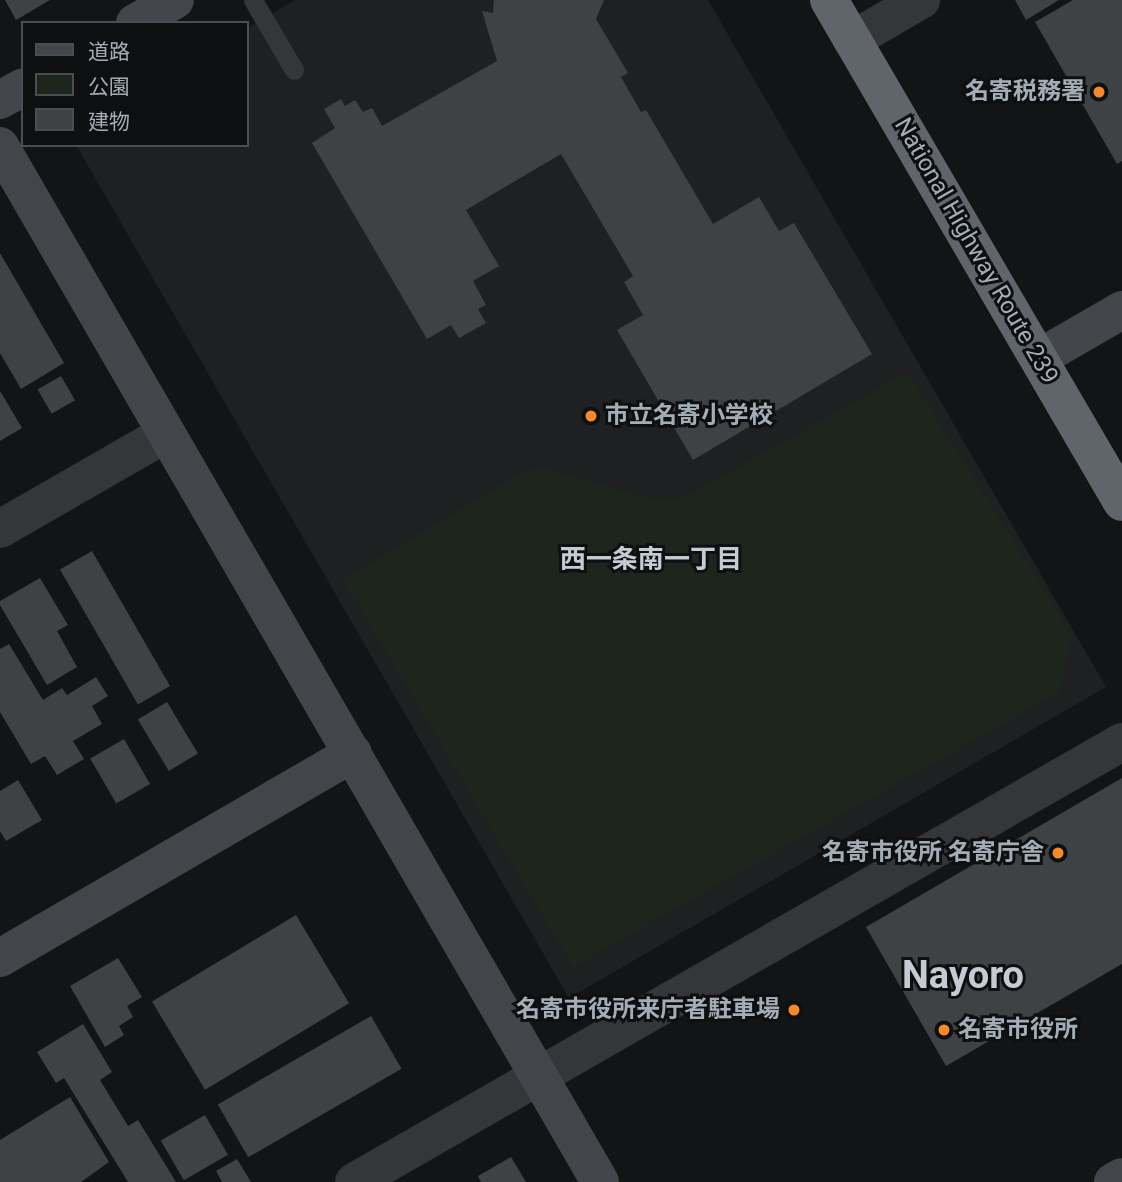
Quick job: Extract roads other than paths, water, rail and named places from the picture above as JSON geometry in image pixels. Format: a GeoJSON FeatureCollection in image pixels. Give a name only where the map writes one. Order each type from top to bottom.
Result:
{"type":"FeatureCollection","features":[{"type":"Feature","properties":{"kind":"highway","name":"National Highway Route 239"},"geometry":{"type":"LineString","coordinates":[[829,0],[1122,502]]}},
{"type":"Feature","properties":{"kind":"street"},"geometry":{"type":"LineString","coordinates":[[138,21],[175,0]]}},
{"type":"Feature","properties":{"kind":"street"},"geometry":{"type":"LineString","coordinates":[[852,40],[921,0]]}},
{"type":"Feature","properties":{"kind":"street"},"geometry":{"type":"LineString","coordinates":[[0,100],[21,88]]}},
{"type":"Feature","properties":{"kind":"street"},"geometry":{"type":"LineString","coordinates":[[0,146],[600,1182]]}},
{"type":"Feature","properties":{"kind":"street"},"geometry":{"type":"LineString","coordinates":[[1040,358],[1122,310]]}},
{"type":"Feature","properties":{"kind":"street"},"geometry":{"type":"LineString","coordinates":[[0,529],[165,434]]}},
{"type":"Feature","properties":{"kind":"street"},"geometry":{"type":"LineString","coordinates":[[354,1182],[1122,742]]}},
{"type":"Feature","properties":{"kind":"street"},"geometry":{"type":"LineString","coordinates":[[0,958],[353,754]]}},
{"type":"Feature","properties":{"kind":"street"},"geometry":{"type":"LineString","coordinates":[[1113,1182],[1122,1177]]}},
{"type":"Feature","properties":{"kind":"lane"},"geometry":{"type":"LineString","coordinates":[[253,0],[294,71]]}},
{"type":"Feature","properties":{"kind":"place","name":"名寄税務署"},"geometry":{"type":"Point","coordinates":[1099,92]}},
{"type":"Feature","properties":{"kind":"place","name":"市立名寄小学校"},"geometry":{"type":"Point","coordinates":[591,416]}},
{"type":"Feature","properties":{"kind":"place","name":"名寄市役所 名寄庁舎"},"geometry":{"type":"Point","coordinates":[1058,853]}},
{"type":"Feature","properties":{"kind":"place","name":"名寄市役所来庁者駐車場"},"geometry":{"type":"Point","coordinates":[794,1010]}},
{"type":"Feature","properties":{"kind":"place","name":"名寄市役所"},"geometry":{"type":"Point","coordinates":[944,1030]}},
{"type":"Feature","properties":{"kind":"district","name":"西一条南一丁目"},"geometry":{"type":"Point","coordinates":[651,560]}},
{"type":"Feature","properties":{"kind":"district","name":"Nayoro"},"geometry":{"type":"Point","coordinates":[963,976]}}]}
